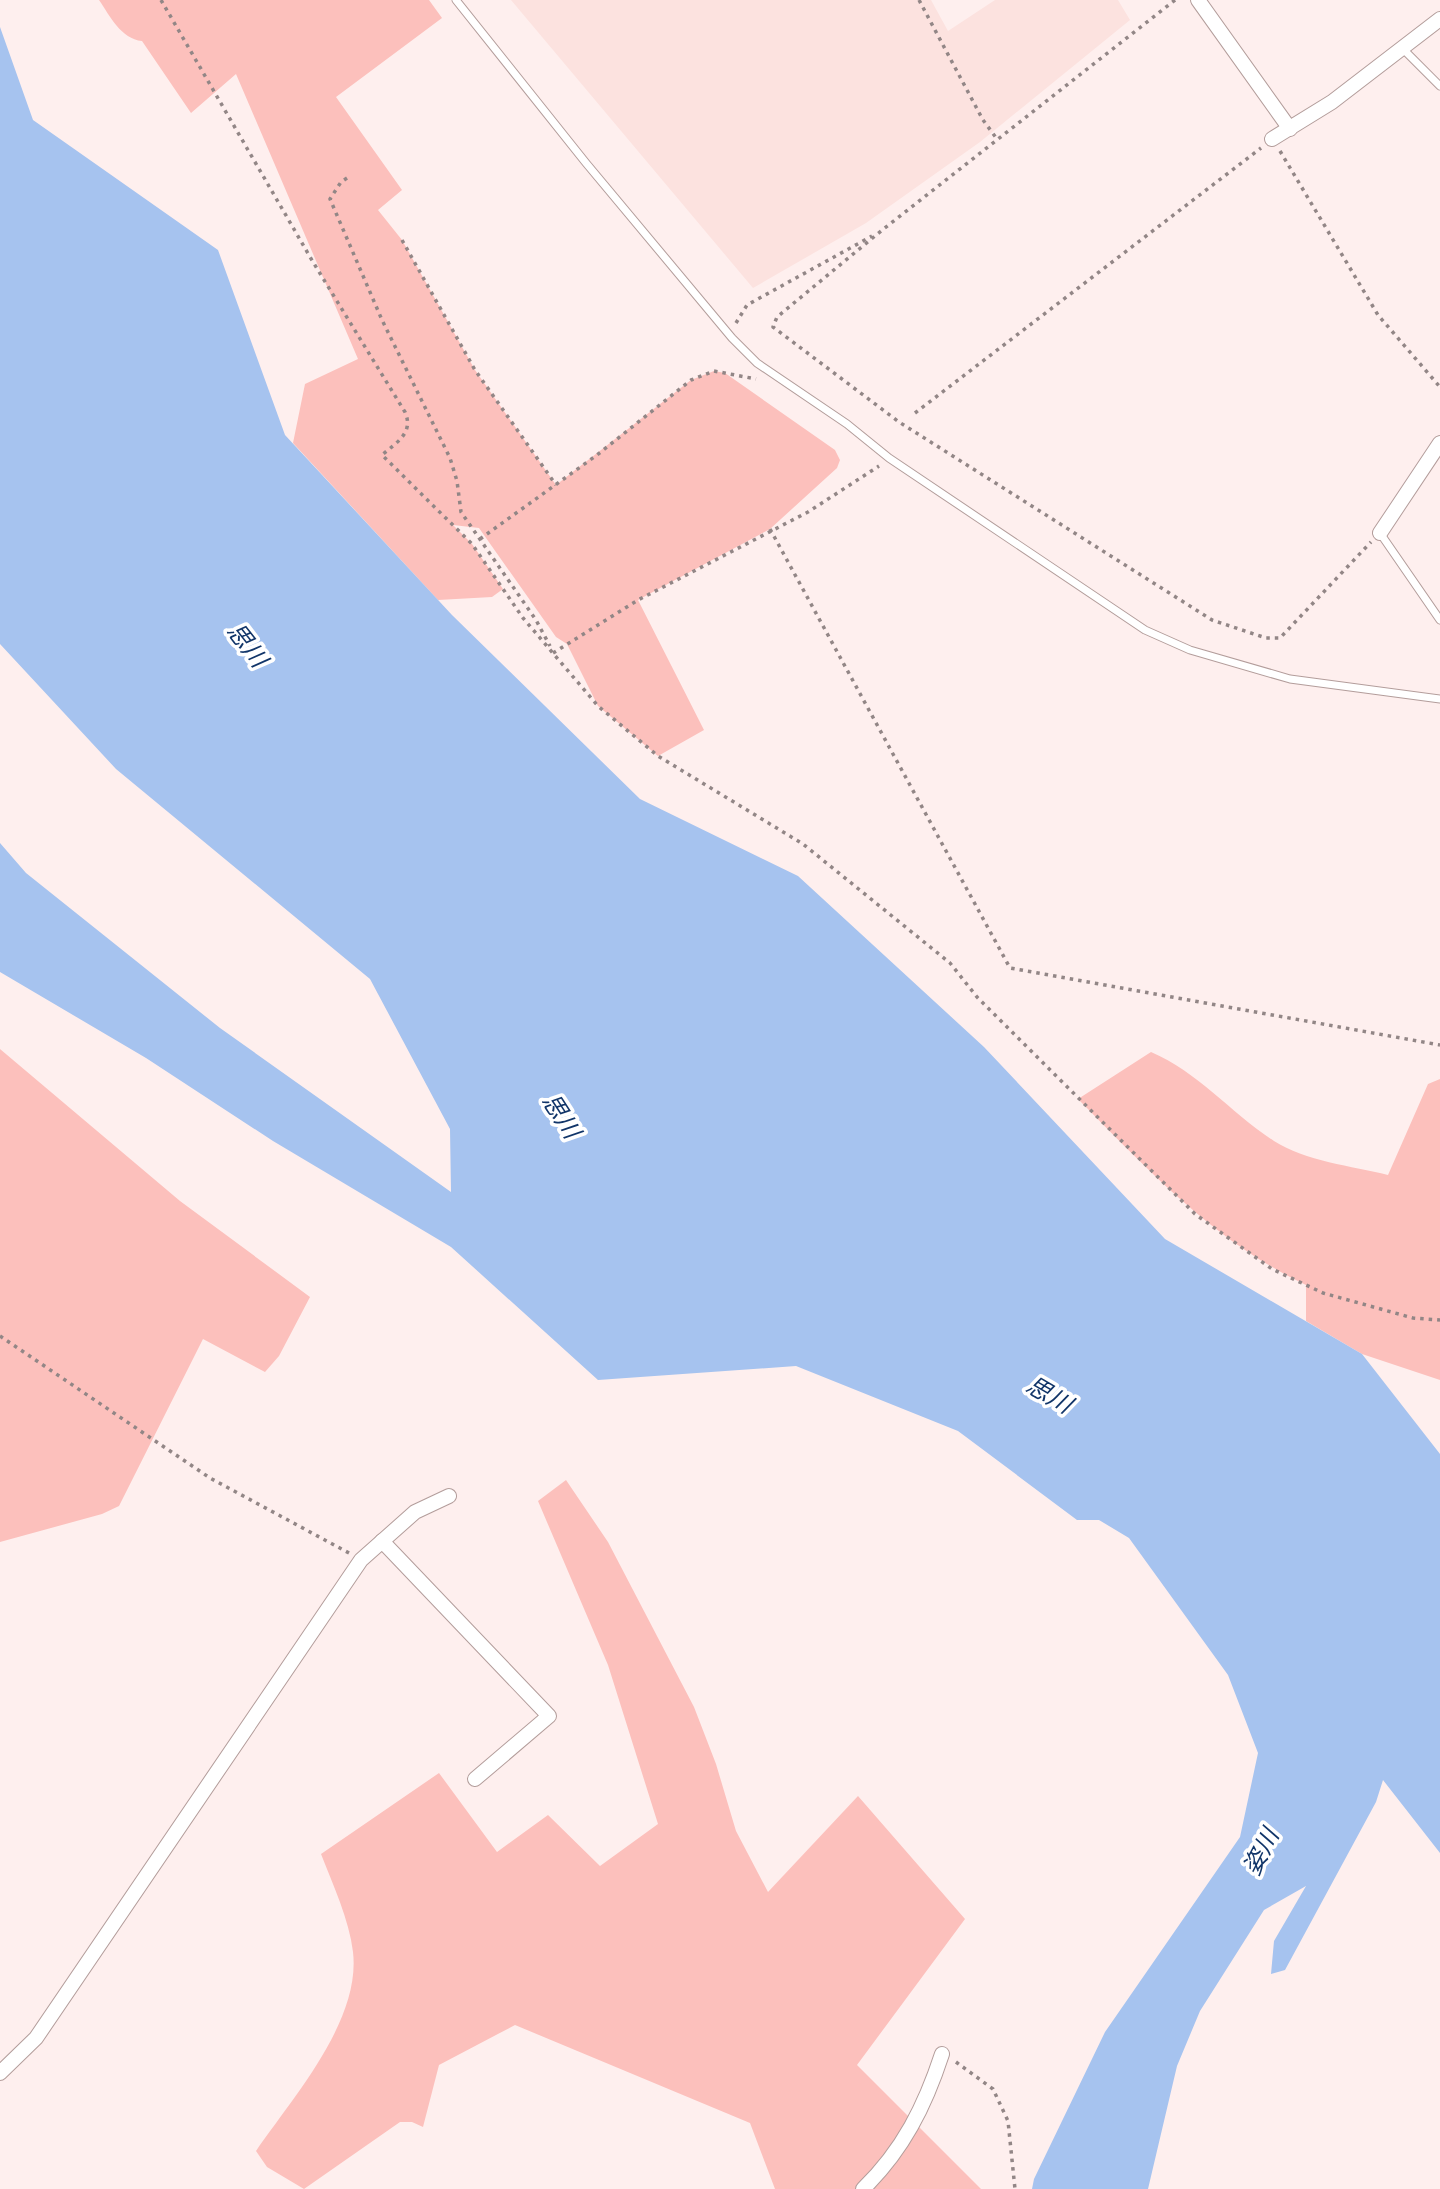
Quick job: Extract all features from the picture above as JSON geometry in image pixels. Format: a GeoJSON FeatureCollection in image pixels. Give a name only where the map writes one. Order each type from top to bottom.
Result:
{"type":"FeatureCollection","features":[{"type":"Feature","properties":{"kind":"street"},"geometry":{"type":"LineString","coordinates":[[1198,0],[1290,129]]}},
{"type":"Feature","properties":{"kind":"street"},"geometry":{"type":"LineString","coordinates":[[1272,139],[1404,50],[1440,19]]}},
{"type":"Feature","properties":{"kind":"street"},"geometry":{"type":"LineString","coordinates":[[1380,533],[1440,443]]}},
{"type":"Feature","properties":{"kind":"street"},"geometry":{"type":"LineString","coordinates":[[0,2073],[36,2038],[361,1560],[415,1512],[449,1496]]}},
{"type":"Feature","properties":{"kind":"street"},"geometry":{"type":"LineString","coordinates":[[382,1541],[549,1716],[475,1779]]}},
{"type":"Feature","properties":{"kind":"street"},"geometry":{"type":"LineString","coordinates":[[863,2189],[899,2150],[911,2131],[929,2094],[942,2054]]}},
{"type":"Feature","properties":{"kind":"lane"},"geometry":{"type":"LineString","coordinates":[[456,0],[586,163],[732,338],[757,363],[847,424],[889,458],[1145,629],[1190,650],[1290,679],[1440,699]]}},
{"type":"Feature","properties":{"kind":"lane"},"geometry":{"type":"LineString","coordinates":[[1404,50],[1440,86]]}},
{"type":"Feature","properties":{"kind":"lane"},"geometry":{"type":"LineString","coordinates":[[1380,533],[1440,620]]}},
{"type":"Feature","properties":{"kind":"path"},"geometry":{"type":"LineString","coordinates":[[161,0],[313,262],[405,412],[409,422],[407,433],[382,455],[472,544],[523,618],[597,706],[658,756],[803,844],[950,963],[977,997],[1156,1178],[1195,1214],[1236,1245],[1272,1269],[1323,1293],[1413,1318],[1440,1320]]}},
{"type":"Feature","properties":{"kind":"path"},"geometry":{"type":"LineString","coordinates":[[919,0],[983,120],[998,139]]}},
{"type":"Feature","properties":{"kind":"path"},"geometry":{"type":"LineString","coordinates":[[1175,0],[881,231],[776,317],[772,327],[900,422],[1212,620],[1266,638],[1280,638],[1380,533]]}},
{"type":"Feature","properties":{"kind":"path"},"geometry":{"type":"LineString","coordinates":[[915,413],[1272,139],[1378,315],[1440,387]]}},
{"type":"Feature","properties":{"kind":"path"},"geometry":{"type":"LineString","coordinates":[[347,178],[330,199],[382,320],[450,458],[457,481],[461,512],[536,620],[554,654]]}},
{"type":"Feature","properties":{"kind":"path"},"geometry":{"type":"LineString","coordinates":[[732,338],[737,318],[747,305],[881,231]]}},
{"type":"Feature","properties":{"kind":"path"},"geometry":{"type":"LineString","coordinates":[[402,240],[475,370],[556,485]]}},
{"type":"Feature","properties":{"kind":"path"},"geometry":{"type":"LineString","coordinates":[[480,539],[556,485],[691,380],[714,371],[762,382]]}},
{"type":"Feature","properties":{"kind":"path"},"geometry":{"type":"LineString","coordinates":[[554,654],[638,600],[770,529],[808,512],[889,458]]}},
{"type":"Feature","properties":{"kind":"path"},"geometry":{"type":"LineString","coordinates":[[770,529],[1010,968],[1440,1045]]}},
{"type":"Feature","properties":{"kind":"path"},"geometry":{"type":"LineString","coordinates":[[0,1336],[210,1478],[361,1560]]}},
{"type":"Feature","properties":{"kind":"path"},"geometry":{"type":"LineString","coordinates":[[942,2054],[993,2089],[1008,2121],[1015,2189]]}},
{"type":"Feature","properties":{"kind":"shaded area"},"geometry":{"type":"Polygon","coordinates":[[[99,0],[429,0],[442,18],[336,97],[402,190],[378,210],[402,240],[475,370],[556,485],[691,380],[714,371],[725,373],[835,450],[840,460],[837,468],[770,529],[638,600],[704,730],[658,756],[598,706],[567,644],[556,637],[479,528],[453,525],[472,544],[503,589],[492,597],[438,600],[293,443],[305,384],[358,359],[236,74],[191,113],[142,41],[122,31],[99,0]]]}},
{"type":"Feature","properties":{"kind":"shaded area"},"geometry":{"type":"Polygon","coordinates":[[[511,0],[931,0],[948,31],[995,0],[1118,0],[1130,20],[980,142],[866,223],[753,288],[511,0]]]}},
{"type":"Feature","properties":{"kind":"shaded area"},"geometry":{"type":"Polygon","coordinates":[[[0,1049],[180,1201],[310,1297],[279,1356],[265,1372],[203,1339],[119,1506],[102,1514],[0,1542],[0,1049]]]}},
{"type":"Feature","properties":{"kind":"shaded area"},"geometry":{"type":"Polygon","coordinates":[[[1151,1052],[1184,1070],[1258,1130],[1286,1148],[1329,1162],[1388,1175],[1428,1084],[1440,1079],[1440,1380],[1362,1354],[1306,1321],[1306,1285],[1273,1268],[1212,1226],[1157,1178],[1078,1099],[1151,1052]]]}},
{"type":"Feature","properties":{"kind":"shaded area"},"geometry":{"type":"Polygon","coordinates":[[[566,1480],[608,1542],[694,1707],[716,1764],[736,1831],[768,1892],[858,1796],[965,1919],[857,2065],[981,2189],[775,2189],[750,2123],[515,2025],[439,2065],[423,2127],[412,2122],[400,2122],[304,2189],[267,2167],[256,2151],[305,2082],[336,2031],[353,1978],[353,1952],[348,1927],[321,1854],[439,1773],[497,1852],[548,1815],[600,1866],[658,1824],[608,1665],[538,1501],[566,1480]]]}},
{"type":"Feature","properties":{"kind":"water"},"geometry":{"type":"Polygon","coordinates":[[[0,27],[33,120],[218,250],[285,435],[452,615],[640,799],[798,876],[984,1047],[1165,1239],[1362,1354],[1440,1454],[1440,1853],[1383,1780],[1376,1802],[1285,1970],[1271,1974],[1274,1941],[1306,1886],[1264,1910],[1200,2011],[1177,2066],[1148,2189],[1032,2189],[1034,2179],[1105,2032],[1240,1837],[1258,1753],[1228,1675],[1129,1538],[1099,1520],[1077,1520],[958,1431],[796,1366],[598,1380],[451,1247],[273,1141],[146,1058],[0,972],[0,843],[26,873],[220,1028],[451,1192],[450,1129],[370,979],[116,769],[0,644],[0,27]]]}},
{"type":"Feature","properties":{"kind":"water label","name":"思川"},"geometry":{"type":"Point","coordinates":[247,645]}},
{"type":"Feature","properties":{"kind":"water label","name":"思川"},"geometry":{"type":"Point","coordinates":[561,1116]}},
{"type":"Feature","properties":{"kind":"water label","name":"思川"},"geometry":{"type":"Point","coordinates":[1049,1395]}},
{"type":"Feature","properties":{"kind":"water label","name":"姿川"},"geometry":{"type":"Point","coordinates":[1261,1852]}}]}
